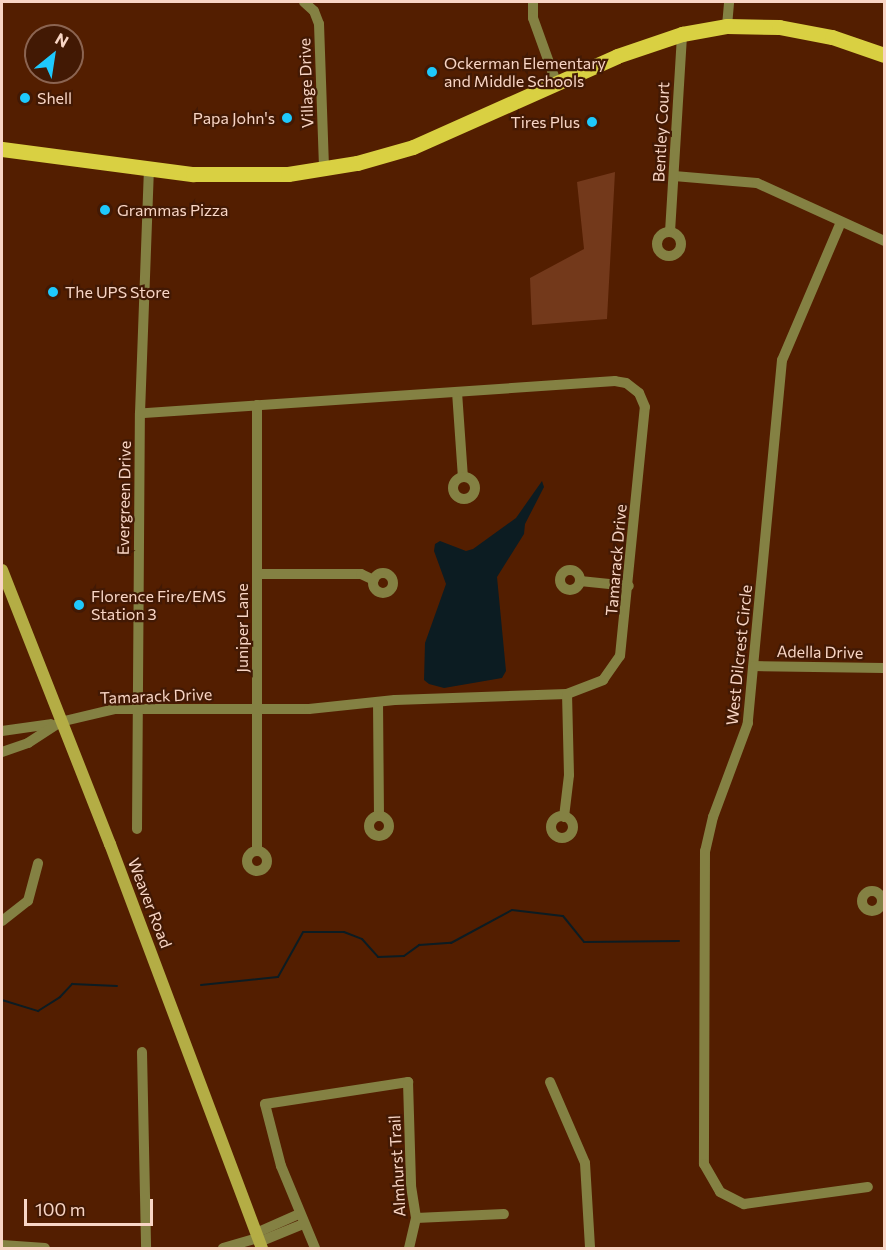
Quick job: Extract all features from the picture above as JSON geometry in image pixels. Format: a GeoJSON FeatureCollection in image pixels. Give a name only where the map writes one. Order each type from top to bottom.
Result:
{"type":"FeatureCollection","features":[{"type":"Feature","properties":{"kind":"main road"},"geometry":{"type":"LineString","coordinates":[[2,150],[149,168],[254,175],[324,170],[413,147],[555,82],[645,45],[682,34],[727,26],[808,32],[885,55]]}},
{"type":"Feature","properties":{"kind":"main road","name":"Weaver Road"},"geometry":{"type":"LineString","coordinates":[[2,570],[110,844],[259,1240]]}},
{"type":"Feature","properties":{"kind":"street","name":"Village Drive"},"geometry":{"type":"LineString","coordinates":[[304,2],[314,11],[319,24],[324,170]]}},
{"type":"Feature","properties":{"kind":"street"},"geometry":{"type":"LineString","coordinates":[[532,2],[534,18],[555,82]]}},
{"type":"Feature","properties":{"kind":"street"},"geometry":{"type":"LineString","coordinates":[[727,26],[729,2]]}},
{"type":"Feature","properties":{"kind":"street","name":"Bentley Court"},"geometry":{"type":"LineString","coordinates":[[670,232],[682,34]]}},
{"type":"Feature","properties":{"kind":"street","name":"Evergreen Drive"},"geometry":{"type":"LineString","coordinates":[[137,829],[136,709],[140,413],[149,168]]}},
{"type":"Feature","properties":{"kind":"street"},"geometry":{"type":"LineString","coordinates":[[674,176],[757,183],[884,240]]}},
{"type":"Feature","properties":{"kind":"street","name":"West Dilcrest Circle"},"geometry":{"type":"LineString","coordinates":[[841,222],[782,360],[754,666],[745,738],[713,817],[703,866],[704,1164],[720,1192],[744,1204],[868,1187]]}},
{"type":"Feature","properties":{"kind":"street","name":"Tamarack Drive"},"geometry":{"type":"LineString","coordinates":[[60,722],[82,714],[136,709],[256,710],[567,694],[593,687],[617,663],[624,640],[644,415],[639,393],[626,383],[615,381],[140,413]]}},
{"type":"Feature","properties":{"kind":"street"},"geometry":{"type":"LineString","coordinates":[[457,392],[463,477]]}},
{"type":"Feature","properties":{"kind":"street","name":"Juniper Lane"},"geometry":{"type":"LineString","coordinates":[[257,405],[257,851]]}},
{"type":"Feature","properties":{"kind":"street"},"geometry":{"type":"LineString","coordinates":[[257,574],[361,574],[374,580]]}},
{"type":"Feature","properties":{"kind":"street"},"geometry":{"type":"LineString","coordinates":[[580,581],[628,586]]}},
{"type":"Feature","properties":{"kind":"street","name":"Adella Drive"},"geometry":{"type":"LineString","coordinates":[[754,666],[885,668]]}},
{"type":"Feature","properties":{"kind":"street"},"geometry":{"type":"LineString","coordinates":[[564,817],[569,765],[567,694]]}},
{"type":"Feature","properties":{"kind":"street"},"geometry":{"type":"LineString","coordinates":[[378,702],[379,816]]}},
{"type":"Feature","properties":{"kind":"street"},"geometry":{"type":"LineString","coordinates":[[2,731],[60,722]]}},
{"type":"Feature","properties":{"kind":"street"},"geometry":{"type":"LineString","coordinates":[[2,752],[28,742],[60,722]]}},
{"type":"Feature","properties":{"kind":"street"},"geometry":{"type":"LineString","coordinates":[[2,921],[28,901],[38,862]]}},
{"type":"Feature","properties":{"kind":"street"},"geometry":{"type":"LineString","coordinates":[[142,1052],[146,1248]]}},
{"type":"Feature","properties":{"kind":"street","name":"Almhurst Trail"},"geometry":{"type":"LineString","coordinates":[[301,1219],[281,1166],[265,1104],[408,1082],[411,1186],[416,1218],[409,1248]]}},
{"type":"Feature","properties":{"kind":"street"},"geometry":{"type":"LineString","coordinates":[[550,1082],[585,1163],[590,1248]]}},
{"type":"Feature","properties":{"kind":"street"},"geometry":{"type":"LineString","coordinates":[[416,1218],[504,1214]]}},
{"type":"Feature","properties":{"kind":"street"},"geometry":{"type":"LineString","coordinates":[[223,1248],[259,1240],[301,1219],[315,1248]]}},
{"type":"Feature","properties":{"kind":"street"},"geometry":{"type":"LineString","coordinates":[[2,1245],[45,1248]]}},
{"type":"Feature","properties":{"kind":"shaded area"},"geometry":{"type":"Polygon","coordinates":[[[615,172],[607,319],[532,325],[530,278],[584,249],[577,182],[615,172]]]}},
{"type":"Feature","properties":{"kind":"shaded area"},"geometry":{"type":"Polygon","coordinates":[[[542,481],[544,487],[525,524],[524,534],[497,577],[506,671],[502,678],[444,688],[429,684],[424,680],[425,643],[446,584],[434,551],[435,544],[440,541],[466,551],[473,549],[516,518],[542,481]]]}},
{"type":"Feature","properties":{"kind":"waterway"},"geometry":{"type":"LineString","coordinates":[[201,985],[278,977],[303,932],[344,932],[362,939],[378,957],[404,956],[419,945],[451,943],[512,910],[563,916],[584,942],[679,941]]}},
{"type":"Feature","properties":{"kind":"waterway"},"geometry":{"type":"LineString","coordinates":[[2,1000],[38,1011],[60,997],[72,984],[117,986]]}},
{"type":"Feature","properties":{"kind":"place","name":"Ockerman Elementary and Middle Schools"},"geometry":{"type":"Point","coordinates":[432,72]}},
{"type":"Feature","properties":{"kind":"place","name":"Shell"},"geometry":{"type":"Point","coordinates":[25,98]}},
{"type":"Feature","properties":{"kind":"place","name":"Papa John's"},"geometry":{"type":"Point","coordinates":[287,118]}},
{"type":"Feature","properties":{"kind":"place","name":"Tires Plus"},"geometry":{"type":"Point","coordinates":[592,122]}},
{"type":"Feature","properties":{"kind":"place","name":"Grammas Pizza"},"geometry":{"type":"Point","coordinates":[105,210]}},
{"type":"Feature","properties":{"kind":"place","name":"The UPS Store"},"geometry":{"type":"Point","coordinates":[53,292]}},
{"type":"Feature","properties":{"kind":"place","name":"Florence Fire/EMS Station 3"},"geometry":{"type":"Point","coordinates":[79,605]}}]}
